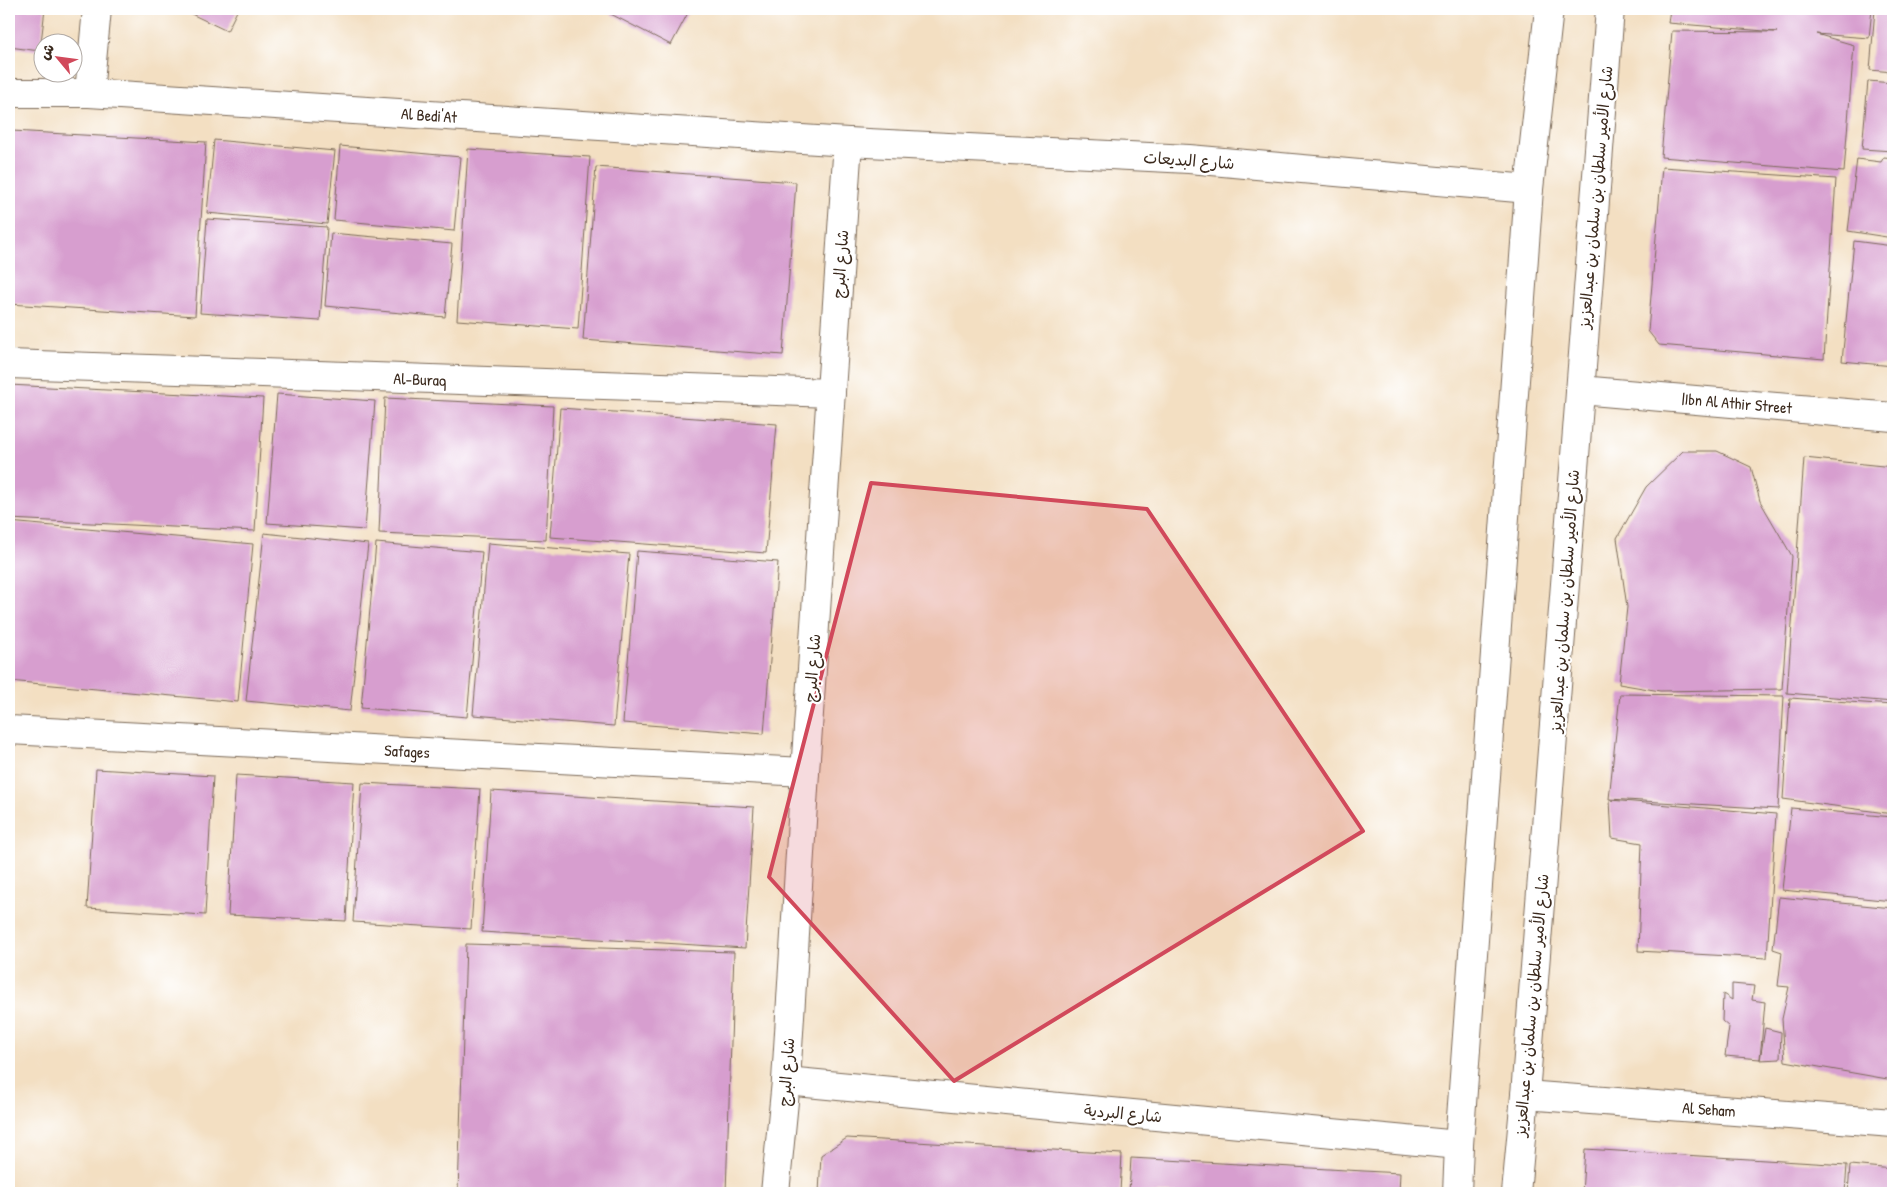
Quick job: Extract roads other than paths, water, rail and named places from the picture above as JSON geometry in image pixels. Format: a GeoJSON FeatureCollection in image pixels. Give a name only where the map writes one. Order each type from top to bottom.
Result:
{"type":"FeatureCollection","features":[{"type":"Feature","properties":{"kind":"street"},"geometry":{"type":"LineString","coordinates":[[89,93],[97,9]]}},
{"type":"Feature","properties":{"kind":"street"},"geometry":{"type":"LineString","coordinates":[[1457,1193],[1530,189],[1549,9]]}},
{"type":"Feature","properties":{"kind":"street","name":"شارع الأمير سلطان بن سلمان بن عبدالعزيز"},"geometry":{"type":"LineString","coordinates":[[1516,1193],[1610,9]]}},
{"type":"Feature","properties":{"kind":"street","name":"Al Bedi'At"},"geometry":{"type":"LineString","coordinates":[[9,93],[89,93],[848,142]]}},
{"type":"Feature","properties":{"kind":"street","name":"شارع البديعات"},"geometry":{"type":"LineString","coordinates":[[848,142],[1188,159],[1530,189]]}},
{"type":"Feature","properties":{"kind":"street","name":"شارع البرج"},"geometry":{"type":"LineString","coordinates":[[775,1193],[786,1080],[848,142]]}},
{"type":"Feature","properties":{"kind":"street","name":"Al-Buraq"},"geometry":{"type":"LineString","coordinates":[[9,364],[831,393]]}},
{"type":"Feature","properties":{"kind":"street","name":"|Ibn Al Athir Street"},"geometry":{"type":"LineString","coordinates":[[1580,390],[1893,417]]}},
{"type":"Feature","properties":{"kind":"street","name":"Safages"},"geometry":{"type":"LineString","coordinates":[[9,730],[805,772]]}},
{"type":"Feature","properties":{"kind":"street","name":"شارع البردية"},"geometry":{"type":"LineString","coordinates":[[786,1080],[1459,1145]]}},
{"type":"Feature","properties":{"kind":"street","name":"Al Seham"},"geometry":{"type":"LineString","coordinates":[[1525,1095],[1893,1123]]}}]}
